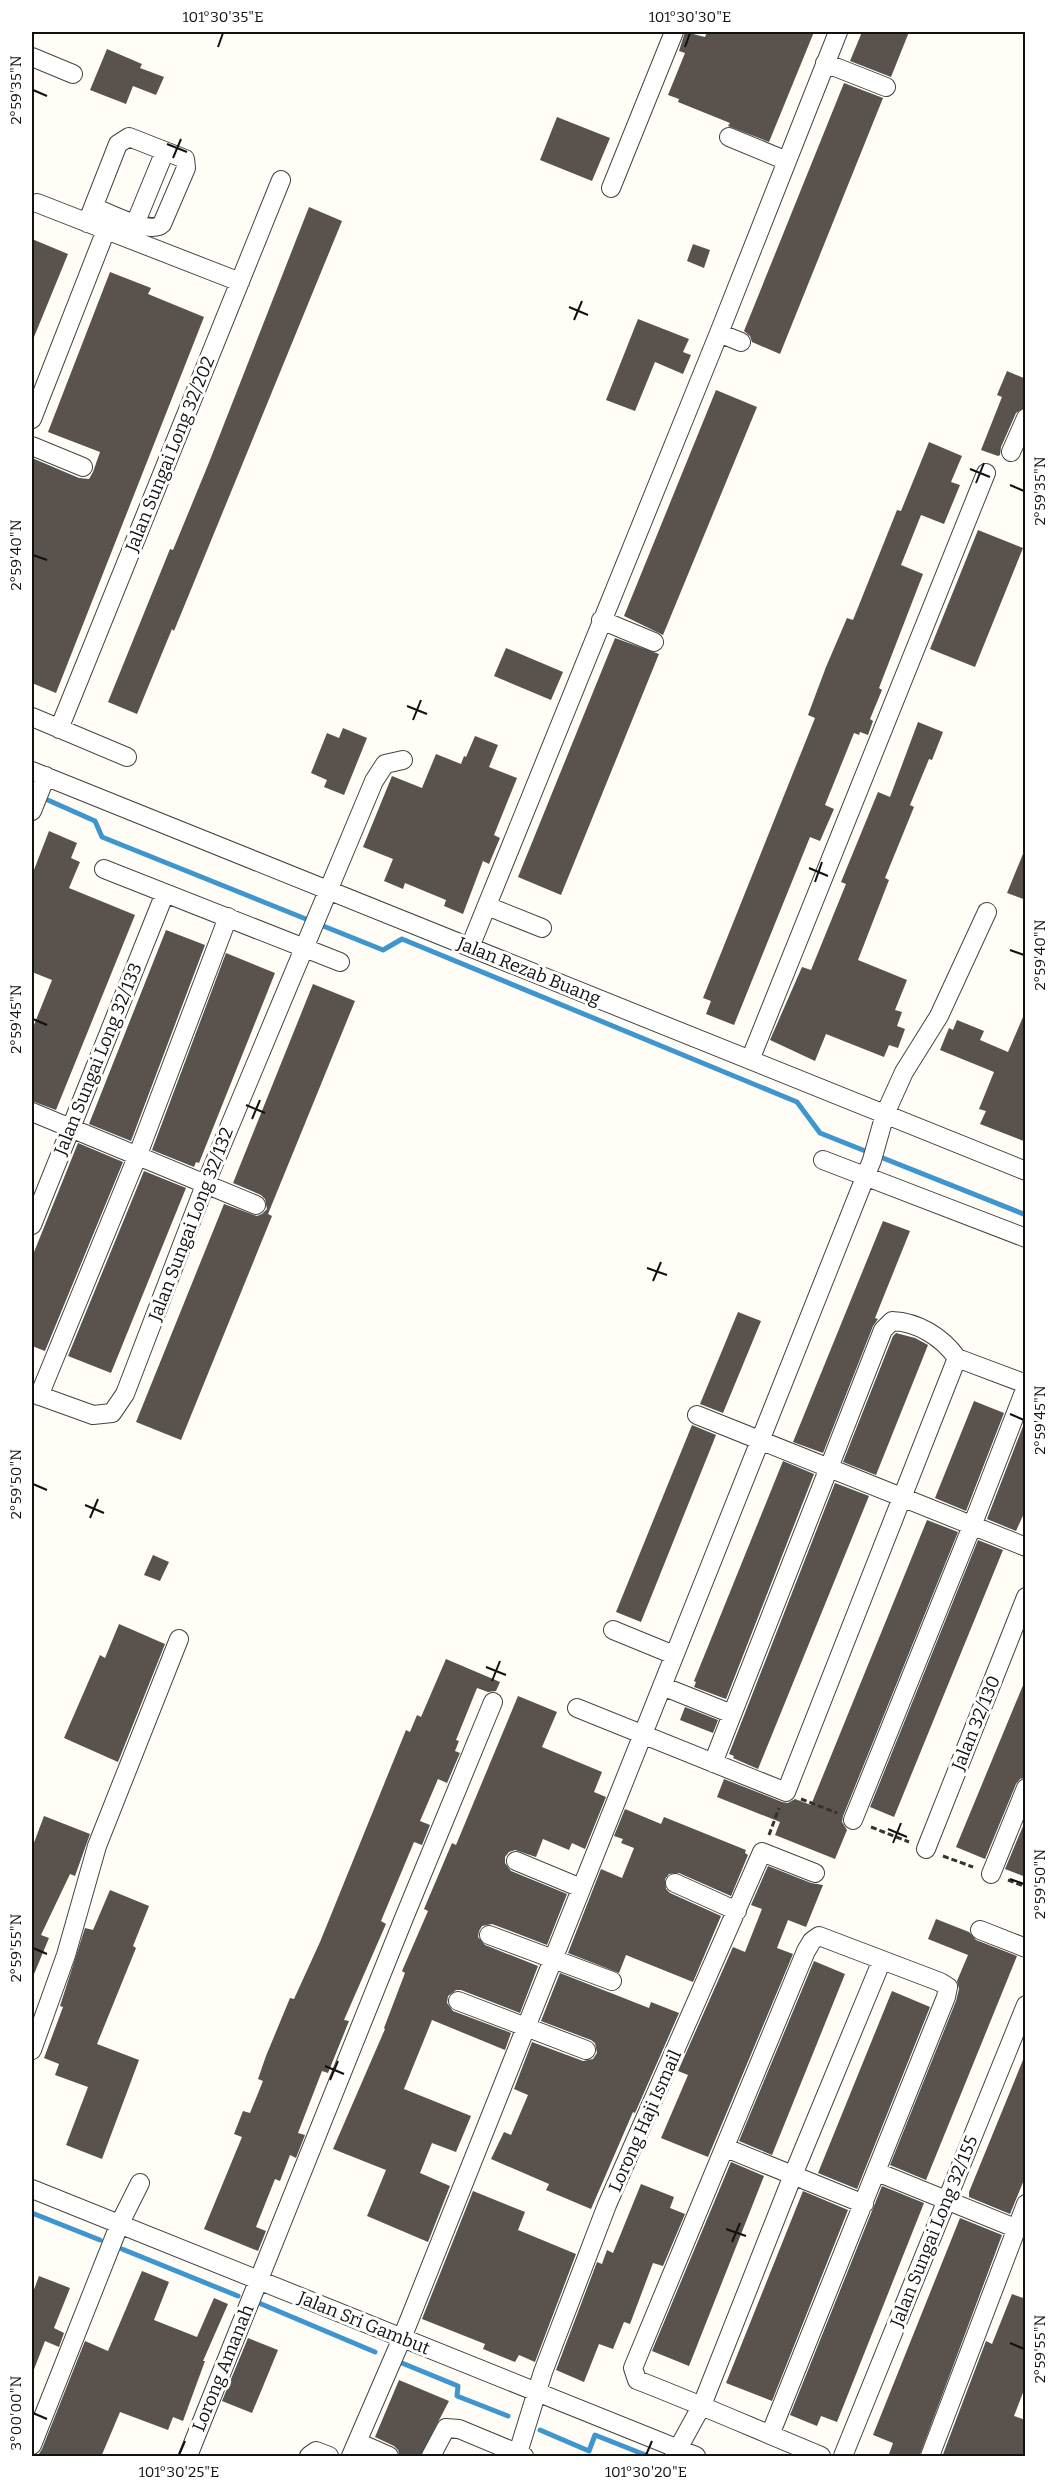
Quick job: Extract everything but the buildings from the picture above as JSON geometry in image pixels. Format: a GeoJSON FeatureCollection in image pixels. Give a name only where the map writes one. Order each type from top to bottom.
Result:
{"type":"FeatureCollection","features":[{"type":"Feature","properties":{"kind":"street"},"geometry":{"type":"LineString","coordinates":[[611,188],[674,32]]}},
{"type":"Feature","properties":{"kind":"street"},"geometry":{"type":"LineString","coordinates":[[470,947],[719,333],[838,32]]}},
{"type":"Feature","properties":{"kind":"street"},"geometry":{"type":"LineString","coordinates":[[32,57],[73,74]]}},
{"type":"Feature","properties":{"kind":"street"},"geometry":{"type":"LineString","coordinates":[[825,63],[886,87]]}},
{"type":"Feature","properties":{"kind":"street"},"geometry":{"type":"LineString","coordinates":[[37,203],[90,215],[135,224],[153,229],[162,224],[186,168],[185,159],[129,137],[123,139],[118,144],[90,215]]}},
{"type":"Feature","properties":{"kind":"street"},"geometry":{"type":"LineString","coordinates":[[729,137],[787,161]]}},
{"type":"Feature","properties":{"kind":"street"},"geometry":{"type":"LineString","coordinates":[[135,224],[165,151]]}},
{"type":"Feature","properties":{"kind":"street","name":"Jalan Sungai Long 32/202"},"geometry":{"type":"LineString","coordinates":[[59,729],[281,180]]}},
{"type":"Feature","properties":{"kind":"street"},"geometry":{"type":"LineString","coordinates":[[90,215],[106,231],[240,282]]}},
{"type":"Feature","properties":{"kind":"street"},"geometry":{"type":"LineString","coordinates":[[32,419],[106,231]]}},
{"type":"Feature","properties":{"kind":"street"},"geometry":{"type":"LineString","coordinates":[[719,333],[741,342]]}},
{"type":"Feature","properties":{"kind":"street"},"geometry":{"type":"LineString","coordinates":[[1011,452],[1026,418]]}},
{"type":"Feature","properties":{"kind":"street"},"geometry":{"type":"LineString","coordinates":[[32,446],[83,466]]}},
{"type":"Feature","properties":{"kind":"street"},"geometry":{"type":"LineString","coordinates":[[750,1060],[986,473]]}},
{"type":"Feature","properties":{"kind":"street"},"geometry":{"type":"LineString","coordinates":[[601,620],[654,642]]}},
{"type":"Feature","properties":{"kind":"street"},"geometry":{"type":"LineString","coordinates":[[32,717],[127,757]]}},
{"type":"Feature","properties":{"kind":"street","name":"Jalan Sungai Long 32/132"},"geometry":{"type":"LineString","coordinates":[[35,1395],[93,1415],[112,1413],[125,1395],[205,1185],[317,913],[330,891],[374,782],[385,764],[403,760]]}},
{"type":"Feature","properties":{"kind":"street"},"geometry":{"type":"LineString","coordinates":[[35,804],[39,774]]}},
{"type":"Feature","properties":{"kind":"street","name":"Jalan Rezab Buang"},"geometry":{"type":"LineString","coordinates":[[39,774],[1026,1171]]}},
{"type":"Feature","properties":{"kind":"street"},"geometry":{"type":"LineString","coordinates":[[104,869],[228,917],[306,940],[340,962]]}},
{"type":"Feature","properties":{"kind":"street","name":"Jalan Sungai Long 32/133"},"geometry":{"type":"LineString","coordinates":[[32,1225],[165,893]]}},
{"type":"Feature","properties":{"kind":"street"},"geometry":{"type":"LineString","coordinates":[[487,906],[542,928]]}},
{"type":"Feature","properties":{"kind":"street"},"geometry":{"type":"LineString","coordinates":[[390,2457],[354,2449],[402,2338],[760,1440],[868,1168],[885,1114],[904,1072],[939,1016],[987,912]]}},
{"type":"Feature","properties":{"kind":"street"},"geometry":{"type":"LineString","coordinates":[[35,1395],[137,1157],[228,917]]}},
{"type":"Feature","properties":{"kind":"street"},"geometry":{"type":"LineString","coordinates":[[32,1112],[256,1205]]}},
{"type":"Feature","properties":{"kind":"street"},"geometry":{"type":"LineString","coordinates":[[823,1160],[868,1168],[1026,1238]]}},
{"type":"Feature","properties":{"kind":"street"},"geometry":{"type":"LineString","coordinates":[[713,1763],[883,1330],[891,1321],[903,1322],[935,1335],[957,1358],[1026,1386],[853,1820]]}},
{"type":"Feature","properties":{"kind":"street"},"geometry":{"type":"LineString","coordinates":[[577,1707],[786,1792],[957,1358]]}},
{"type":"Feature","properties":{"kind":"street"},"geometry":{"type":"LineString","coordinates":[[697,1415],[1026,1547]]}},
{"type":"Feature","properties":{"kind":"street","name":"Jalan 32/130"},"geometry":{"type":"LineString","coordinates":[[926,1849],[1026,1597]]}},
{"type":"Feature","properties":{"kind":"street"},"geometry":{"type":"LineString","coordinates":[[613,1630],[674,1655]]}},
{"type":"Feature","properties":{"kind":"street"},"geometry":{"type":"LineString","coordinates":[[32,2050],[66,1955],[98,1846],[179,1639]]}},
{"type":"Feature","properties":{"kind":"street"},"geometry":{"type":"LineString","coordinates":[[662,1686],[732,1713]]}},
{"type":"Feature","properties":{"kind":"street","name":"Lorong Amanah"},"geometry":{"type":"LineString","coordinates":[[188,2457],[493,1702]]}},
{"type":"Feature","properties":{"kind":"street"},"geometry":{"type":"LineString","coordinates":[[991,1874],[1026,1788]]}},
{"type":"Feature","properties":{"kind":"street"},"geometry":{"type":"LineString","coordinates":[[762,1852],[815,1873]]}},
{"type":"Feature","properties":{"kind":"street","name":"Lorong Haji Ismail"},"geometry":{"type":"LineString","coordinates":[[520,2456],[543,2372],[607,2205],[762,1852]]}},
{"type":"Feature","properties":{"kind":"street"},"geometry":{"type":"LineString","coordinates":[[516,1861],[581,1888]]}},
{"type":"Feature","properties":{"kind":"street"},"geometry":{"type":"LineString","coordinates":[[675,1882],[737,1911]]}},
{"type":"Feature","properties":{"kind":"street"},"geometry":{"type":"LineString","coordinates":[[980,1930],[1026,1948]]}},
{"type":"Feature","properties":{"kind":"street"},"geometry":{"type":"LineString","coordinates":[[489,1935],[612,1981]]}},
{"type":"Feature","properties":{"kind":"street"},"geometry":{"type":"LineString","coordinates":[[770,2435],[877,2172],[948,1987],[819,1936],[812,1941],[806,1951],[633,2368],[637,2380],[702,2405],[770,2435],[821,2457]]}},
{"type":"Feature","properties":{"kind":"street"},"geometry":{"type":"LineString","coordinates":[[676,2453],[702,2405],[793,2175],[882,1960]]}},
{"type":"Feature","properties":{"kind":"street"},"geometry":{"type":"LineString","coordinates":[[458,2001],[586,2050]]}},
{"type":"Feature","properties":{"kind":"street","name":"Jalan Sungai Long 32/155"},"geometry":{"type":"LineString","coordinates":[[843,2457],[1026,2005]]}},
{"type":"Feature","properties":{"kind":"street"},"geometry":{"type":"LineString","coordinates":[[726,2148],[864,2204]]}},
{"type":"Feature","properties":{"kind":"street"},"geometry":{"type":"LineString","coordinates":[[877,2172],[1015,2228]]}},
{"type":"Feature","properties":{"kind":"street"},"geometry":{"type":"LineString","coordinates":[[32,2445],[120,2223],[140,2183]]}},
{"type":"Feature","properties":{"kind":"street","name":"Jalan Sri Gambut"},"geometry":{"type":"LineString","coordinates":[[32,2189],[402,2338],[676,2453],[696,2457]]}},
{"type":"Feature","properties":{"kind":"street"},"geometry":{"type":"LineString","coordinates":[[930,2457],[1026,2204]]}},
{"type":"Feature","properties":{"kind":"street"},"geometry":{"type":"LineString","coordinates":[[431,2457],[446,2428],[459,2429],[520,2456]]}},
{"type":"Feature","properties":{"kind":"street"},"geometry":{"type":"LineString","coordinates":[[309,2457],[316,2451],[329,2457]]}},
{"type":"Feature","properties":{"kind":"path"},"geometry":{"type":"LineString","coordinates":[[762,1852],[786,1792]]}},
{"type":"Feature","properties":{"kind":"waterway"},"geometry":{"type":"LineString","coordinates":[[41,797],[95,821],[102,837],[383,950],[402,939],[797,1102],[820,1133],[1026,1215]]}},
{"type":"Feature","properties":{"kind":"waterway"},"geometry":{"type":"LineString","coordinates":[[32,2213],[100,2240]]}},
{"type":"Feature","properties":{"kind":"waterway"},"geometry":{"type":"LineString","coordinates":[[122,2249],[238,2296]]}},
{"type":"Feature","properties":{"kind":"waterway"},"geometry":{"type":"LineString","coordinates":[[259,2303],[375,2352]]}},
{"type":"Feature","properties":{"kind":"waterway"},"geometry":{"type":"LineString","coordinates":[[397,2361],[458,2386],[457,2396],[508,2416]]}},
{"type":"Feature","properties":{"kind":"waterway"},"geometry":{"type":"LineString","coordinates":[[540,2430],[589,2451],[595,2435],[648,2456]]}}]}
